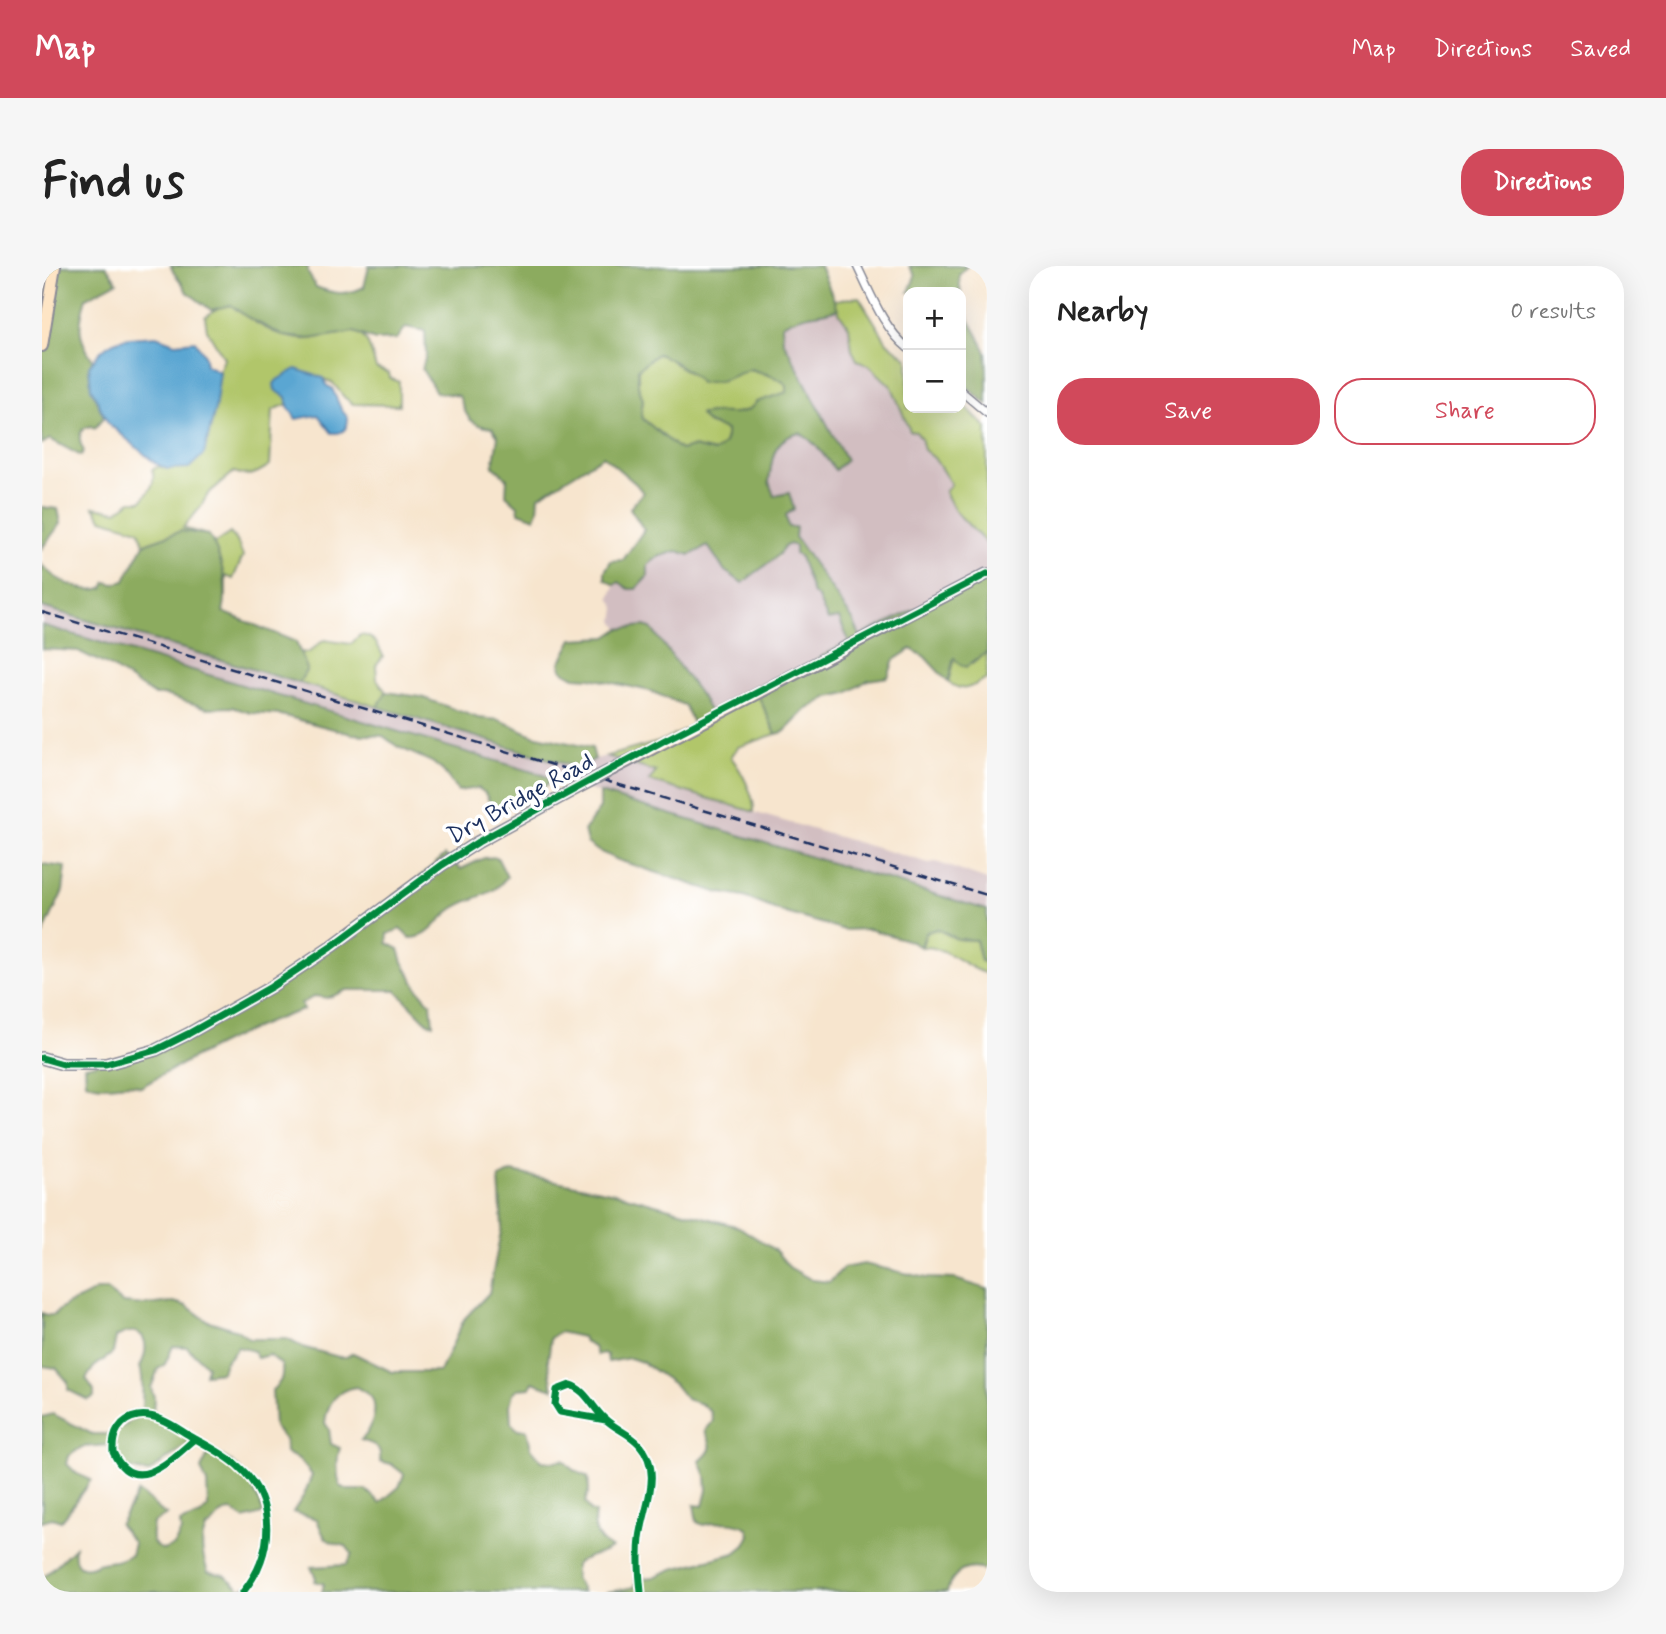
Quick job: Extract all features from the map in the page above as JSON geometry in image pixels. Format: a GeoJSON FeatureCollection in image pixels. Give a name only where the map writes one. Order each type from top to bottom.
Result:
{"type":"FeatureCollection","features":[{"type":"Feature","properties":{"kind":"street"},"geometry":{"type":"LineString","coordinates":[[42,346],[55,266]]}},
{"type":"Feature","properties":{"kind":"street"},"geometry":{"type":"LineString","coordinates":[[857,266],[889,328],[903,344]]}},
{"type":"Feature","properties":{"kind":"street"},"geometry":{"type":"LineString","coordinates":[[966,395],[987,413]]}},
{"type":"Feature","properties":{"kind":"street","name":"Dry Bridge Road"},"geometry":{"type":"LineString","coordinates":[[42,1058],[63,1064],[106,1064],[156,1050],[188,1034],[321,954],[442,865],[478,842],[987,574]]}},
{"type":"Feature","properties":{"kind":"street"},"geometry":{"type":"LineString","coordinates":[[606,1420],[560,1412],[555,1404],[558,1390],[570,1385],[579,1388],[606,1420],[645,1451],[652,1492],[640,1541],[641,1592]]}},
{"type":"Feature","properties":{"kind":"street"},"geometry":{"type":"LineString","coordinates":[[195,1439],[160,1467],[144,1474],[133,1473],[124,1468],[113,1452],[115,1432],[130,1418],[140,1416],[158,1419],[195,1439],[240,1467],[263,1502],[268,1533],[265,1554],[257,1573],[243,1592]]}},
{"type":"Feature","properties":{"kind":"shaded area"},"geometry":{"type":"Polygon","coordinates":[[[838,309],[849,327],[851,338],[869,365],[892,387],[901,412],[921,438],[924,450],[934,458],[951,485],[955,511],[987,544],[987,574],[860,636],[853,620],[789,527],[786,515],[789,493],[774,496],[769,483],[772,456],[779,443],[789,435],[800,433],[811,440],[823,451],[832,466],[793,356],[783,340],[782,325],[799,315],[820,314],[838,309]]]}},
{"type":"Feature","properties":{"kind":"shaded area"},"geometry":{"type":"Polygon","coordinates":[[[790,544],[795,547],[800,557],[813,594],[817,596],[828,620],[839,617],[849,641],[711,716],[644,626],[619,629],[614,621],[616,608],[610,598],[616,583],[619,582],[629,589],[658,557],[677,551],[697,552],[708,546],[725,571],[748,577],[778,558],[785,546],[790,544]]]}},
{"type":"Feature","properties":{"kind":"shaded area"},"geometry":{"type":"Polygon","coordinates":[[[42,607],[578,767],[607,756],[656,772],[649,782],[929,863],[936,862],[987,880],[987,910],[42,625],[42,607]]]}},
{"type":"Feature","properties":{"kind":"green space"},"geometry":{"type":"Polygon","coordinates":[[[52,266],[106,266],[117,282],[86,298],[81,315],[80,330],[93,360],[89,366],[91,388],[104,417],[95,428],[86,427],[81,432],[84,451],[81,456],[50,439],[42,444],[42,328],[52,266]]]}},
{"type":"Feature","properties":{"kind":"green space"},"geometry":{"type":"Polygon","coordinates":[[[171,266],[308,266],[308,273],[316,287],[340,293],[364,287],[369,266],[820,266],[838,309],[804,316],[782,325],[783,340],[846,460],[835,470],[806,437],[800,433],[790,436],[778,445],[772,459],[769,482],[774,496],[789,493],[794,509],[786,515],[788,527],[796,527],[795,537],[853,620],[860,636],[987,574],[987,652],[966,667],[954,658],[948,682],[924,656],[911,649],[894,660],[888,677],[868,680],[847,693],[829,697],[806,710],[784,732],[776,734],[757,693],[849,641],[839,618],[828,620],[817,596],[813,594],[800,557],[795,554],[795,546],[785,546],[776,557],[743,583],[725,571],[708,546],[690,555],[677,551],[658,557],[648,565],[648,576],[636,589],[629,589],[619,582],[615,585],[605,579],[605,571],[611,561],[623,560],[644,530],[630,508],[643,493],[603,456],[539,496],[535,518],[519,512],[518,506],[506,495],[507,478],[493,466],[498,437],[492,428],[473,422],[459,396],[436,392],[422,369],[426,355],[425,331],[406,327],[397,339],[375,340],[354,332],[310,339],[283,336],[245,316],[231,305],[211,310],[186,291],[171,266]],[[657,354],[638,369],[638,385],[643,400],[641,413],[643,419],[680,450],[693,447],[714,452],[724,443],[726,430],[707,423],[700,415],[738,413],[751,408],[756,402],[787,392],[787,385],[783,382],[751,369],[721,381],[700,383],[687,371],[657,354]]]}},
{"type":"Feature","properties":{"kind":"green space"},"geometry":{"type":"Polygon","coordinates":[[[909,266],[967,266],[959,275],[960,287],[911,287],[915,276],[909,266]]]}},
{"type":"Feature","properties":{"kind":"green space"},"geometry":{"type":"Polygon","coordinates":[[[859,297],[887,342],[903,355],[903,413],[966,413],[966,407],[987,428],[987,544],[955,511],[945,492],[951,484],[934,458],[924,450],[921,438],[916,432],[910,431],[892,387],[869,365],[857,360],[852,350],[849,327],[834,300],[859,297]]]}},
{"type":"Feature","properties":{"kind":"green space"},"geometry":{"type":"Polygon","coordinates":[[[231,305],[258,324],[289,337],[310,339],[348,331],[359,334],[368,344],[376,368],[389,373],[390,378],[399,382],[399,405],[353,404],[333,383],[315,375],[286,397],[288,404],[273,410],[270,465],[253,474],[234,472],[208,494],[183,528],[204,534],[181,531],[144,544],[139,530],[102,519],[94,507],[117,511],[131,501],[141,501],[153,483],[152,470],[159,466],[167,469],[224,360],[207,330],[205,317],[219,307],[231,305]]]}},
{"type":"Feature","properties":{"kind":"green space"},"geometry":{"type":"Polygon","coordinates":[[[966,314],[986,353],[987,404],[966,386],[966,314]]]}},
{"type":"Feature","properties":{"kind":"green space"},"geometry":{"type":"Polygon","coordinates":[[[656,354],[666,357],[698,377],[707,379],[715,380],[751,369],[783,382],[787,385],[787,393],[756,402],[739,413],[700,414],[707,423],[726,430],[724,443],[714,452],[693,447],[680,450],[643,419],[641,413],[643,400],[638,385],[638,369],[656,354]]]}},
{"type":"Feature","properties":{"kind":"green space"},"geometry":{"type":"Polygon","coordinates":[[[42,507],[58,509],[61,523],[42,548],[42,507]]]}},
{"type":"Feature","properties":{"kind":"green space"},"geometry":{"type":"Polygon","coordinates":[[[181,531],[209,535],[223,572],[223,612],[296,642],[307,669],[299,683],[42,607],[42,565],[69,584],[87,589],[103,588],[106,582],[114,584],[125,581],[144,544],[181,531]]]}},
{"type":"Feature","properties":{"kind":"green space"},"geometry":{"type":"Polygon","coordinates":[[[230,533],[237,541],[243,556],[233,579],[226,576],[226,597],[212,541],[215,543],[230,533]]]}},
{"type":"Feature","properties":{"kind":"green space"},"geometry":{"type":"Polygon","coordinates":[[[42,625],[549,779],[547,785],[495,813],[485,793],[478,788],[458,791],[443,771],[432,762],[398,747],[383,736],[352,734],[281,715],[251,713],[232,707],[207,708],[165,695],[154,695],[111,667],[78,651],[42,649],[42,625]]]}},
{"type":"Feature","properties":{"kind":"green space"},"geometry":{"type":"Polygon","coordinates":[[[644,626],[651,628],[711,714],[694,725],[684,705],[650,691],[575,677],[563,671],[560,663],[573,639],[607,637],[619,629],[644,626]]]}},
{"type":"Feature","properties":{"kind":"green space"},"geometry":{"type":"Polygon","coordinates":[[[360,635],[375,641],[383,656],[376,665],[377,679],[386,692],[378,707],[299,683],[307,669],[300,652],[308,653],[324,640],[351,644],[360,635]]]}},
{"type":"Feature","properties":{"kind":"green space"},"geometry":{"type":"Polygon","coordinates":[[[987,652],[987,679],[963,688],[948,682],[954,657],[972,664],[987,652]]]}},
{"type":"Feature","properties":{"kind":"green space"},"geometry":{"type":"Polygon","coordinates":[[[386,692],[421,697],[478,718],[500,720],[533,735],[592,748],[595,759],[578,768],[378,707],[386,692]]]}},
{"type":"Feature","properties":{"kind":"green space"},"geometry":{"type":"Polygon","coordinates":[[[757,693],[776,734],[738,747],[731,757],[747,783],[754,812],[649,781],[656,772],[607,756],[663,741],[757,693]]]}},
{"type":"Feature","properties":{"kind":"green space"},"geometry":{"type":"Polygon","coordinates":[[[600,793],[987,910],[987,963],[981,961],[976,940],[957,939],[937,929],[926,932],[921,947],[869,929],[845,930],[618,860],[587,843],[584,831],[600,808],[600,793]]]}},
{"type":"Feature","properties":{"kind":"green space"},"geometry":{"type":"Polygon","coordinates":[[[445,855],[461,869],[484,858],[497,857],[507,877],[490,892],[455,907],[423,935],[410,938],[400,929],[388,934],[387,943],[399,949],[418,989],[431,1004],[433,1024],[428,1023],[396,990],[347,990],[328,998],[315,996],[301,1004],[303,1010],[241,1034],[141,1087],[129,1084],[101,1086],[86,1082],[85,1066],[157,1050],[275,985],[420,877],[445,855]]]}},
{"type":"Feature","properties":{"kind":"green space"},"geometry":{"type":"Polygon","coordinates":[[[42,864],[66,867],[63,891],[42,936],[42,864]]]}},
{"type":"Feature","properties":{"kind":"green space"},"geometry":{"type":"Polygon","coordinates":[[[937,929],[957,939],[976,940],[981,961],[987,963],[987,974],[947,953],[922,947],[926,932],[937,929]]]}},
{"type":"Feature","properties":{"kind":"green space"},"geometry":{"type":"Polygon","coordinates":[[[512,1172],[615,1193],[739,1227],[776,1251],[789,1267],[812,1280],[830,1282],[843,1268],[864,1264],[927,1278],[955,1279],[987,1289],[987,1571],[973,1568],[961,1571],[949,1585],[947,1592],[607,1592],[635,1587],[636,1579],[654,1577],[673,1569],[735,1553],[745,1545],[750,1535],[748,1528],[737,1524],[720,1522],[703,1525],[697,1522],[694,1505],[703,1506],[707,1490],[706,1476],[700,1461],[710,1448],[705,1431],[713,1421],[711,1412],[702,1404],[686,1399],[674,1384],[642,1362],[630,1358],[608,1362],[607,1355],[597,1355],[594,1347],[582,1337],[559,1332],[551,1338],[548,1360],[553,1389],[533,1382],[530,1388],[518,1389],[513,1393],[510,1405],[511,1423],[517,1429],[527,1430],[531,1448],[542,1461],[563,1460],[573,1470],[588,1477],[589,1490],[585,1502],[590,1511],[595,1513],[594,1524],[599,1538],[611,1548],[575,1565],[575,1578],[583,1592],[322,1592],[324,1584],[315,1581],[311,1567],[346,1565],[352,1554],[346,1546],[326,1538],[317,1519],[293,1512],[312,1475],[299,1459],[286,1453],[285,1440],[274,1427],[272,1390],[281,1379],[282,1365],[269,1355],[257,1358],[254,1351],[238,1347],[225,1362],[222,1372],[205,1374],[207,1366],[187,1347],[173,1346],[165,1364],[158,1369],[151,1388],[154,1397],[153,1416],[177,1429],[191,1442],[148,1473],[119,1467],[112,1457],[110,1445],[82,1447],[69,1456],[67,1464],[77,1474],[91,1480],[61,1521],[52,1518],[42,1521],[42,1417],[53,1414],[92,1434],[112,1434],[142,1414],[143,1384],[140,1367],[145,1343],[143,1337],[133,1332],[116,1337],[113,1353],[94,1367],[86,1379],[94,1391],[94,1397],[88,1400],[68,1390],[68,1382],[56,1368],[42,1366],[42,1313],[54,1315],[64,1306],[96,1290],[106,1290],[123,1303],[145,1305],[174,1302],[187,1306],[206,1320],[237,1330],[249,1339],[287,1339],[302,1347],[339,1357],[353,1353],[392,1372],[440,1372],[464,1319],[489,1293],[502,1226],[499,1178],[512,1172]],[[356,1387],[343,1391],[334,1399],[325,1423],[329,1429],[331,1444],[340,1448],[337,1467],[340,1486],[348,1490],[366,1490],[380,1503],[399,1487],[404,1474],[391,1464],[380,1461],[380,1452],[376,1446],[361,1440],[371,1426],[374,1408],[371,1397],[356,1387]]]}},
{"type":"Feature","properties":{"kind":"green space"},"geometry":{"type":"Polygon","coordinates":[[[210,1451],[221,1455],[237,1467],[263,1511],[262,1514],[244,1519],[233,1511],[227,1512],[206,1528],[202,1545],[206,1566],[208,1572],[224,1575],[241,1589],[246,1586],[253,1592],[42,1592],[42,1579],[75,1547],[75,1559],[82,1567],[117,1561],[131,1555],[134,1543],[119,1525],[138,1492],[167,1515],[153,1523],[153,1542],[163,1550],[174,1546],[181,1531],[180,1523],[201,1515],[208,1507],[207,1484],[201,1469],[210,1451]]]}},
{"type":"Feature","properties":{"kind":"water"},"geometry":{"type":"Polygon","coordinates":[[[156,336],[175,343],[195,341],[204,354],[206,365],[220,372],[215,410],[204,454],[189,468],[167,469],[155,463],[108,423],[91,388],[89,366],[103,349],[117,340],[156,336]]]}},
{"type":"Feature","properties":{"kind":"water"},"geometry":{"type":"Polygon","coordinates":[[[296,369],[323,378],[327,386],[332,388],[348,418],[344,430],[332,433],[318,415],[296,419],[286,397],[275,390],[274,384],[296,369]]]}},
{"type":"Feature","properties":{"kind":"railway"},"geometry":{"type":"LineString","coordinates":[[42,612],[987,895]]}},
{"type":"Feature","properties":{"kind":"cycle path"},"geometry":{"type":"LineString","coordinates":[[42,1058],[63,1064],[106,1064],[156,1050],[188,1034],[271,987],[478,842],[665,740],[987,574]]}},
{"type":"Feature","properties":{"kind":"cycle path"},"geometry":{"type":"LineString","coordinates":[[606,1420],[560,1412],[555,1404],[557,1390],[570,1385],[580,1390],[604,1418],[635,1440],[646,1455],[651,1478],[639,1545],[641,1592]]}},
{"type":"Feature","properties":{"kind":"cycle path"},"geometry":{"type":"LineString","coordinates":[[195,1439],[164,1464],[142,1474],[131,1473],[122,1466],[113,1452],[115,1434],[121,1424],[131,1418],[145,1416],[166,1422],[222,1454],[238,1466],[260,1495],[267,1527],[261,1561],[243,1592]]}}]}
